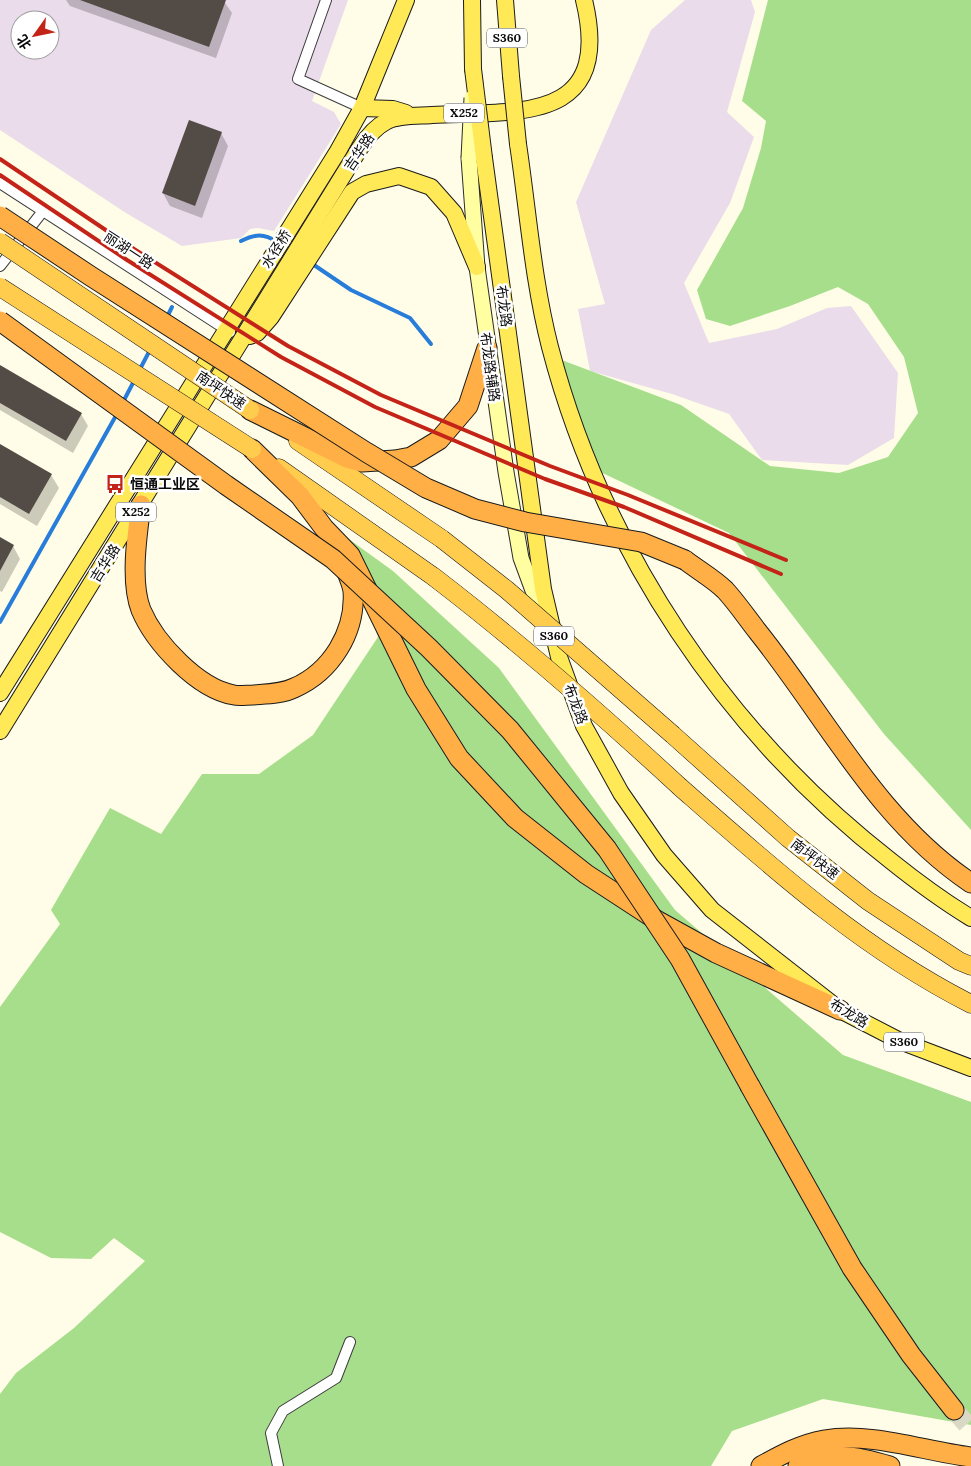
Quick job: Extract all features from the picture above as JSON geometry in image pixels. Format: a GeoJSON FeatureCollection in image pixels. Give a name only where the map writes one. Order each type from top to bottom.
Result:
{"type":"FeatureCollection","features":[{"type":"Feature","properties":{"kind":"highway"},"geometry":{"type":"LineString","coordinates":[[0,216],[92,277],[426,488],[475,509],[525,522],[569,528],[641,542],[685,560],[724,590],[781,660],[838,742],[906,827],[930,851],[971,883]]}},
{"type":"Feature","properties":{"kind":"highway","name":"南坪快速"},"geometry":{"type":"LineString","coordinates":[[0,242],[442,539],[514,596],[673,734],[788,838],[861,895],[971,966]]}},
{"type":"Feature","properties":{"kind":"highway"},"geometry":{"type":"LineString","coordinates":[[0,287],[252,449],[434,577],[503,630],[586,700],[680,787],[774,869],[855,934],[971,1004]]}},
{"type":"Feature","properties":{"kind":"highway"},"geometry":{"type":"LineString","coordinates":[[0,321],[226,485],[333,559],[436,655],[510,730],[607,849],[680,959],[852,1268],[911,1355],[954,1410]]}},
{"type":"Feature","properties":{"kind":"highway"},"geometry":{"type":"LineString","coordinates":[[250,410],[347,458],[362,462],[411,456],[439,440],[468,406],[487,348]]}},
{"type":"Feature","properties":{"kind":"highway"},"geometry":{"type":"LineString","coordinates":[[252,449],[300,496],[324,528],[350,556],[416,689],[459,758],[515,818],[586,874],[658,920],[716,952],[840,1010]]}},
{"type":"Feature","properties":{"kind":"highway"},"geometry":{"type":"LineString","coordinates":[[141,505],[134,554],[141,609],[156,637],[182,664],[207,685],[234,695],[265,694],[293,689],[321,671],[341,648],[351,619],[353,590],[344,562],[324,528]]}},
{"type":"Feature","properties":{"kind":"highway"},"geometry":{"type":"LineString","coordinates":[[760,1466],[789,1450],[824,1440],[867,1439],[971,1457]]}},
{"type":"Feature","properties":{"kind":"highway"},"geometry":{"type":"LineString","coordinates":[[798,1466],[818,1458],[858,1456],[890,1466]]}},
{"type":"Feature","properties":{"kind":"main road","name":"吉华路"},"geometry":{"type":"LineString","coordinates":[[296,216],[362,108],[406,0]]}},
{"type":"Feature","properties":{"kind":"main road","name":"S360"},"geometry":{"type":"LineString","coordinates":[[472,0],[476,158]]}},
{"type":"Feature","properties":{"kind":"main road","name":"S360"},"geometry":{"type":"LineString","coordinates":[[505,0],[518,144],[539,288],[550,345],[583,453],[650,586],[696,660],[740,717],[790,773],[848,828],[910,876],[971,918]]}},
{"type":"Feature","properties":{"kind":"main road","name":"吉华路"},"geometry":{"type":"LineString","coordinates":[[0,731],[243,339],[277,295],[317,232],[360,148],[375,128],[388,120],[416,116],[534,110],[564,96],[574,89],[589,55],[590,25],[584,0]]}},
{"type":"Feature","properties":{"kind":"main road"},"geometry":{"type":"LineString","coordinates":[[362,108],[393,109],[416,116]]}},
{"type":"Feature","properties":{"kind":"main road","name":"布龙路辅路"},"geometry":{"type":"LineString","coordinates":[[476,158],[477,267],[487,348],[521,558],[559,657]]}},
{"type":"Feature","properties":{"kind":"main road","name":"布龙路"},"geometry":{"type":"LineString","coordinates":[[476,158],[543,589],[559,657],[584,726],[621,793],[664,856],[712,910],[840,1010],[900,1041],[971,1068]]}},
{"type":"Feature","properties":{"kind":"main road"},"geometry":{"type":"LineString","coordinates":[[317,232],[352,192],[366,184],[399,176],[431,187],[454,213],[477,267]]}},
{"type":"Feature","properties":{"kind":"main road","name":"水径桥"},"geometry":{"type":"LineString","coordinates":[[256,281],[296,216]]}},
{"type":"Feature","properties":{"kind":"main road","name":"吉华路"},"geometry":{"type":"LineString","coordinates":[[0,693],[256,281]]}},
{"type":"Feature","properties":{"kind":"street"},"geometry":{"type":"LineString","coordinates":[[322,1],[298,78],[362,108]]}},
{"type":"Feature","properties":{"kind":"street","name":"丽湖一路"},"geometry":{"type":"LineString","coordinates":[[0,184],[243,339]]}},
{"type":"Feature","properties":{"kind":"street"},"geometry":{"type":"LineString","coordinates":[[0,266],[43,211]]}},
{"type":"Feature","properties":{"kind":"street"},"geometry":{"type":"LineString","coordinates":[[278,1466],[271,1433],[283,1411],[336,1378],[350,1342]]}},
{"type":"Feature","properties":{"kind":"shaded area"},"geometry":{"type":"Polygon","coordinates":[[[0,0],[348,0],[312,101],[334,112],[341,124],[274,231],[258,228],[250,229],[241,238],[182,246],[126,213],[0,130],[0,0]]]}},
{"type":"Feature","properties":{"kind":"shaded area"},"geometry":{"type":"Polygon","coordinates":[[[685,0],[751,0],[755,12],[727,112],[754,137],[730,203],[684,283],[709,343],[777,329],[827,308],[851,306],[898,373],[894,438],[848,465],[762,460],[729,414],[672,394],[590,371],[578,309],[605,304],[576,202],[651,30],[685,0]]]}},
{"type":"Feature","properties":{"kind":"green space"},"geometry":{"type":"Polygon","coordinates":[[[768,0],[971,0],[971,830],[884,734],[729,533],[592,468],[559,359],[681,405],[770,466],[839,473],[888,457],[918,413],[904,357],[868,304],[838,287],[790,306],[730,326],[706,319],[697,290],[743,208],[761,148],[766,121],[742,101],[768,0]]]}},
{"type":"Feature","properties":{"kind":"green space"},"geometry":{"type":"Polygon","coordinates":[[[346,537],[393,571],[499,668],[675,910],[843,1055],[971,1102],[971,1425],[823,1399],[732,1431],[711,1466],[0,1466],[0,1394],[16,1373],[74,1328],[145,1261],[114,1238],[91,1259],[51,1258],[0,1232],[0,1007],[60,924],[51,910],[110,808],[161,834],[202,774],[259,774],[313,735],[378,637],[346,537]]]}},
{"type":"Feature","properties":{"kind":"building"},"geometry":{"type":"Polygon","coordinates":[[[80,0],[226,0],[209,47],[80,0]]]}},
{"type":"Feature","properties":{"kind":"building"},"geometry":{"type":"Polygon","coordinates":[[[189,120],[222,132],[195,206],[162,193],[189,120]]]}},
{"type":"Feature","properties":{"kind":"building"},"geometry":{"type":"Polygon","coordinates":[[[0,365],[82,413],[66,441],[0,403],[0,365]]]}},
{"type":"Feature","properties":{"kind":"building"},"geometry":{"type":"Polygon","coordinates":[[[0,444],[52,474],[29,514],[0,497],[0,444]]]}},
{"type":"Feature","properties":{"kind":"building"},"geometry":{"type":"Polygon","coordinates":[[[0,537],[14,545],[0,571],[0,537]]]}},
{"type":"Feature","properties":{"kind":"waterway"},"geometry":{"type":"LineString","coordinates":[[241,241],[259,235],[277,242]]}},
{"type":"Feature","properties":{"kind":"waterway"},"geometry":{"type":"LineString","coordinates":[[311,263],[351,290],[410,318],[431,344]]}},
{"type":"Feature","properties":{"kind":"waterway"},"geometry":{"type":"LineString","coordinates":[[167,317],[172,307]]}},
{"type":"Feature","properties":{"kind":"waterway"},"geometry":{"type":"LineString","coordinates":[[139,371],[151,348]]}},
{"type":"Feature","properties":{"kind":"waterway"},"geometry":{"type":"LineString","coordinates":[[122,404],[135,379]]}},
{"type":"Feature","properties":{"kind":"waterway"},"geometry":{"type":"LineString","coordinates":[[0,622],[118,412]]}},
{"type":"Feature","properties":{"kind":"tunnel"},"geometry":{"type":"LineString","coordinates":[[954,1410],[971,1429]]}},
{"type":"Feature","properties":{"kind":"railway"},"geometry":{"type":"LineString","coordinates":[[0,159],[134,249],[288,346],[381,395],[550,466],[628,495],[786,560]]}},
{"type":"Feature","properties":{"kind":"railway"},"geometry":{"type":"LineString","coordinates":[[0,175],[127,260],[281,357],[375,407],[545,479],[624,507],[781,574]]}},
{"type":"Feature","properties":{"kind":"place","name":"恒通工业区"},"geometry":{"type":"Point","coordinates":[115,484]}}]}
